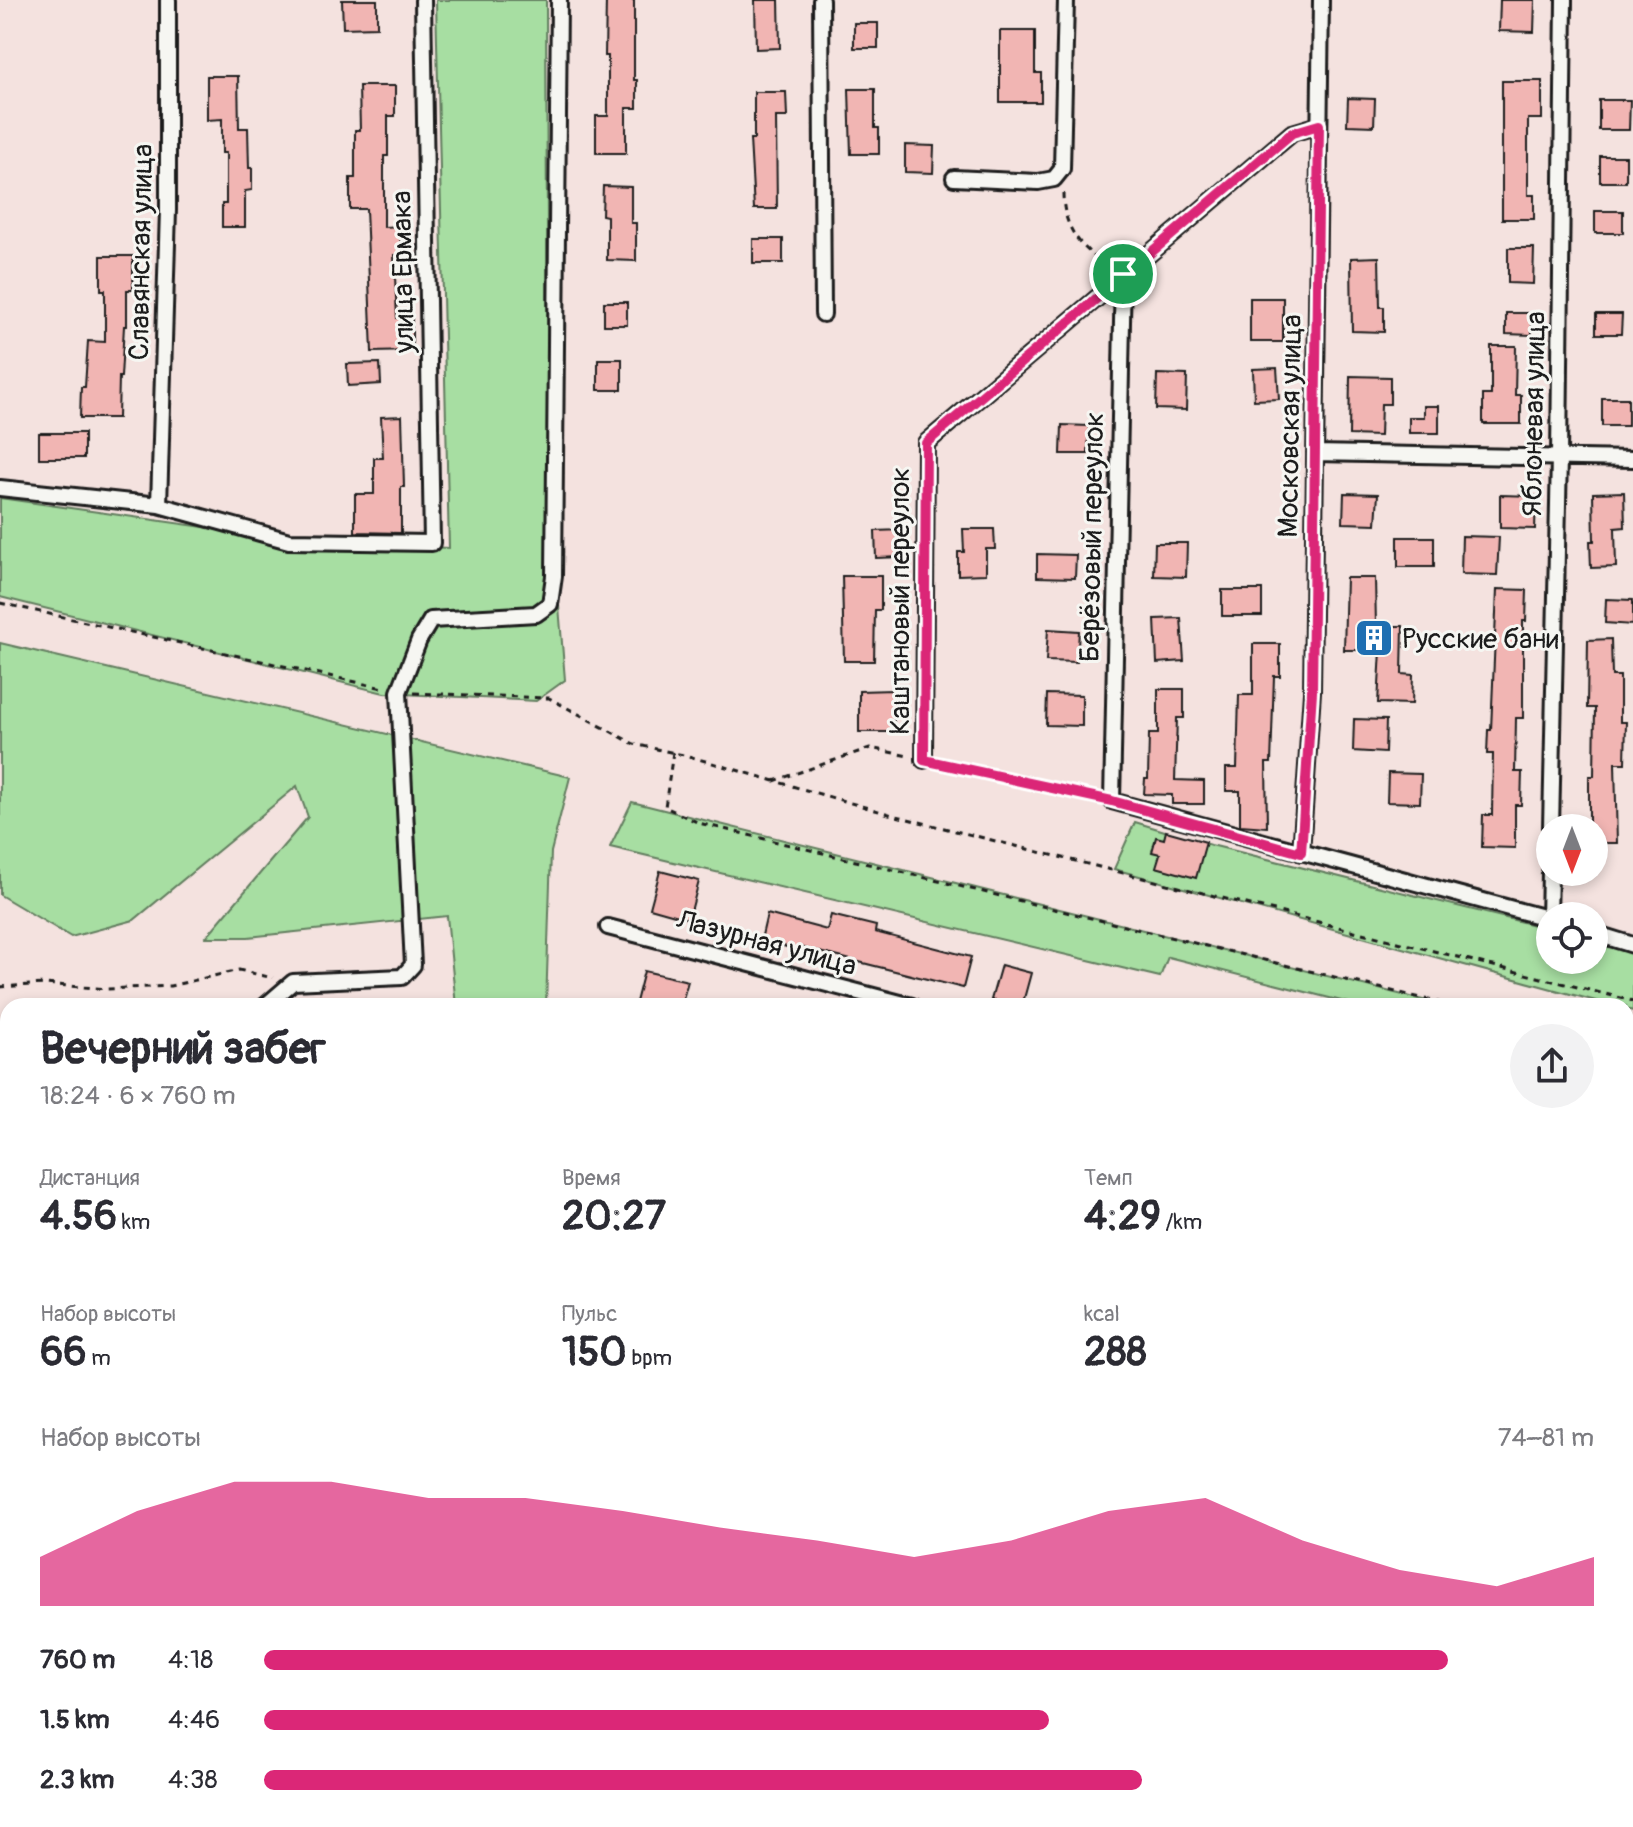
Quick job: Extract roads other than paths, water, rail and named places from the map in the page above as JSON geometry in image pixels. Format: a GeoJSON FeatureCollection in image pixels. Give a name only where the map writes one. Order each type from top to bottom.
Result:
{"type":"FeatureCollection","features":[{"type":"Feature","properties":{"kind":"street","name":"Славянская улица"},"geometry":{"type":"LineString","coordinates":[[159,505],[168,210],[168,0]]}},
{"type":"Feature","properties":{"kind":"street","name":"улица Ермака"},"geometry":{"type":"LineString","coordinates":[[159,505],[289,541],[432,543],[423,0]]}},
{"type":"Feature","properties":{"kind":"street"},"geometry":{"type":"LineString","coordinates":[[274,998],[293,982],[402,977],[413,965],[399,692],[419,640],[431,620],[536,614],[550,604],[554,576],[559,0]]}},
{"type":"Feature","properties":{"kind":"street"},"geometry":{"type":"LineString","coordinates":[[821,0],[823,314]]}},
{"type":"Feature","properties":{"kind":"street"},"geometry":{"type":"LineString","coordinates":[[954,178],[1038,182],[1054,179],[1062,169],[1066,0]]}},
{"type":"Feature","properties":{"kind":"street","name":"Московская улица"},"geometry":{"type":"LineString","coordinates":[[1301,853],[1312,692],[1321,0]]}},
{"type":"Feature","properties":{"kind":"street","name":"Яблоневая улица"},"geometry":{"type":"LineString","coordinates":[[1551,814],[1564,0]]}},
{"type":"Feature","properties":{"kind":"street"},"geometry":{"type":"LineString","coordinates":[[1123,274],[1292,133],[1319,125]]}},
{"type":"Feature","properties":{"kind":"street","name":"Каштановый переулок"},"geometry":{"type":"LineString","coordinates":[[924,760],[926,443],[1123,274]]}},
{"type":"Feature","properties":{"kind":"street","name":"Берёзовый переулок"},"geometry":{"type":"LineString","coordinates":[[1123,274],[1112,801],[1301,853]]}},
{"type":"Feature","properties":{"kind":"street"},"geometry":{"type":"LineString","coordinates":[[1315,453],[1633,459]]}},
{"type":"Feature","properties":{"kind":"street"},"geometry":{"type":"LineString","coordinates":[[0,488],[159,505]]}},
{"type":"Feature","properties":{"kind":"street"},"geometry":{"type":"LineString","coordinates":[[1301,853],[1536,915]]}},
{"type":"Feature","properties":{"kind":"street","name":"Лазурная улица"},"geometry":{"type":"LineString","coordinates":[[608,927],[881,998]]}},
{"type":"Feature","properties":{"kind":"street"},"geometry":{"type":"LineString","coordinates":[[1608,937],[1633,945]]}},
{"type":"Feature","properties":{"kind":"place","name":"Русские бани"},"geometry":{"type":"Point","coordinates":[1374,638]}}]}
